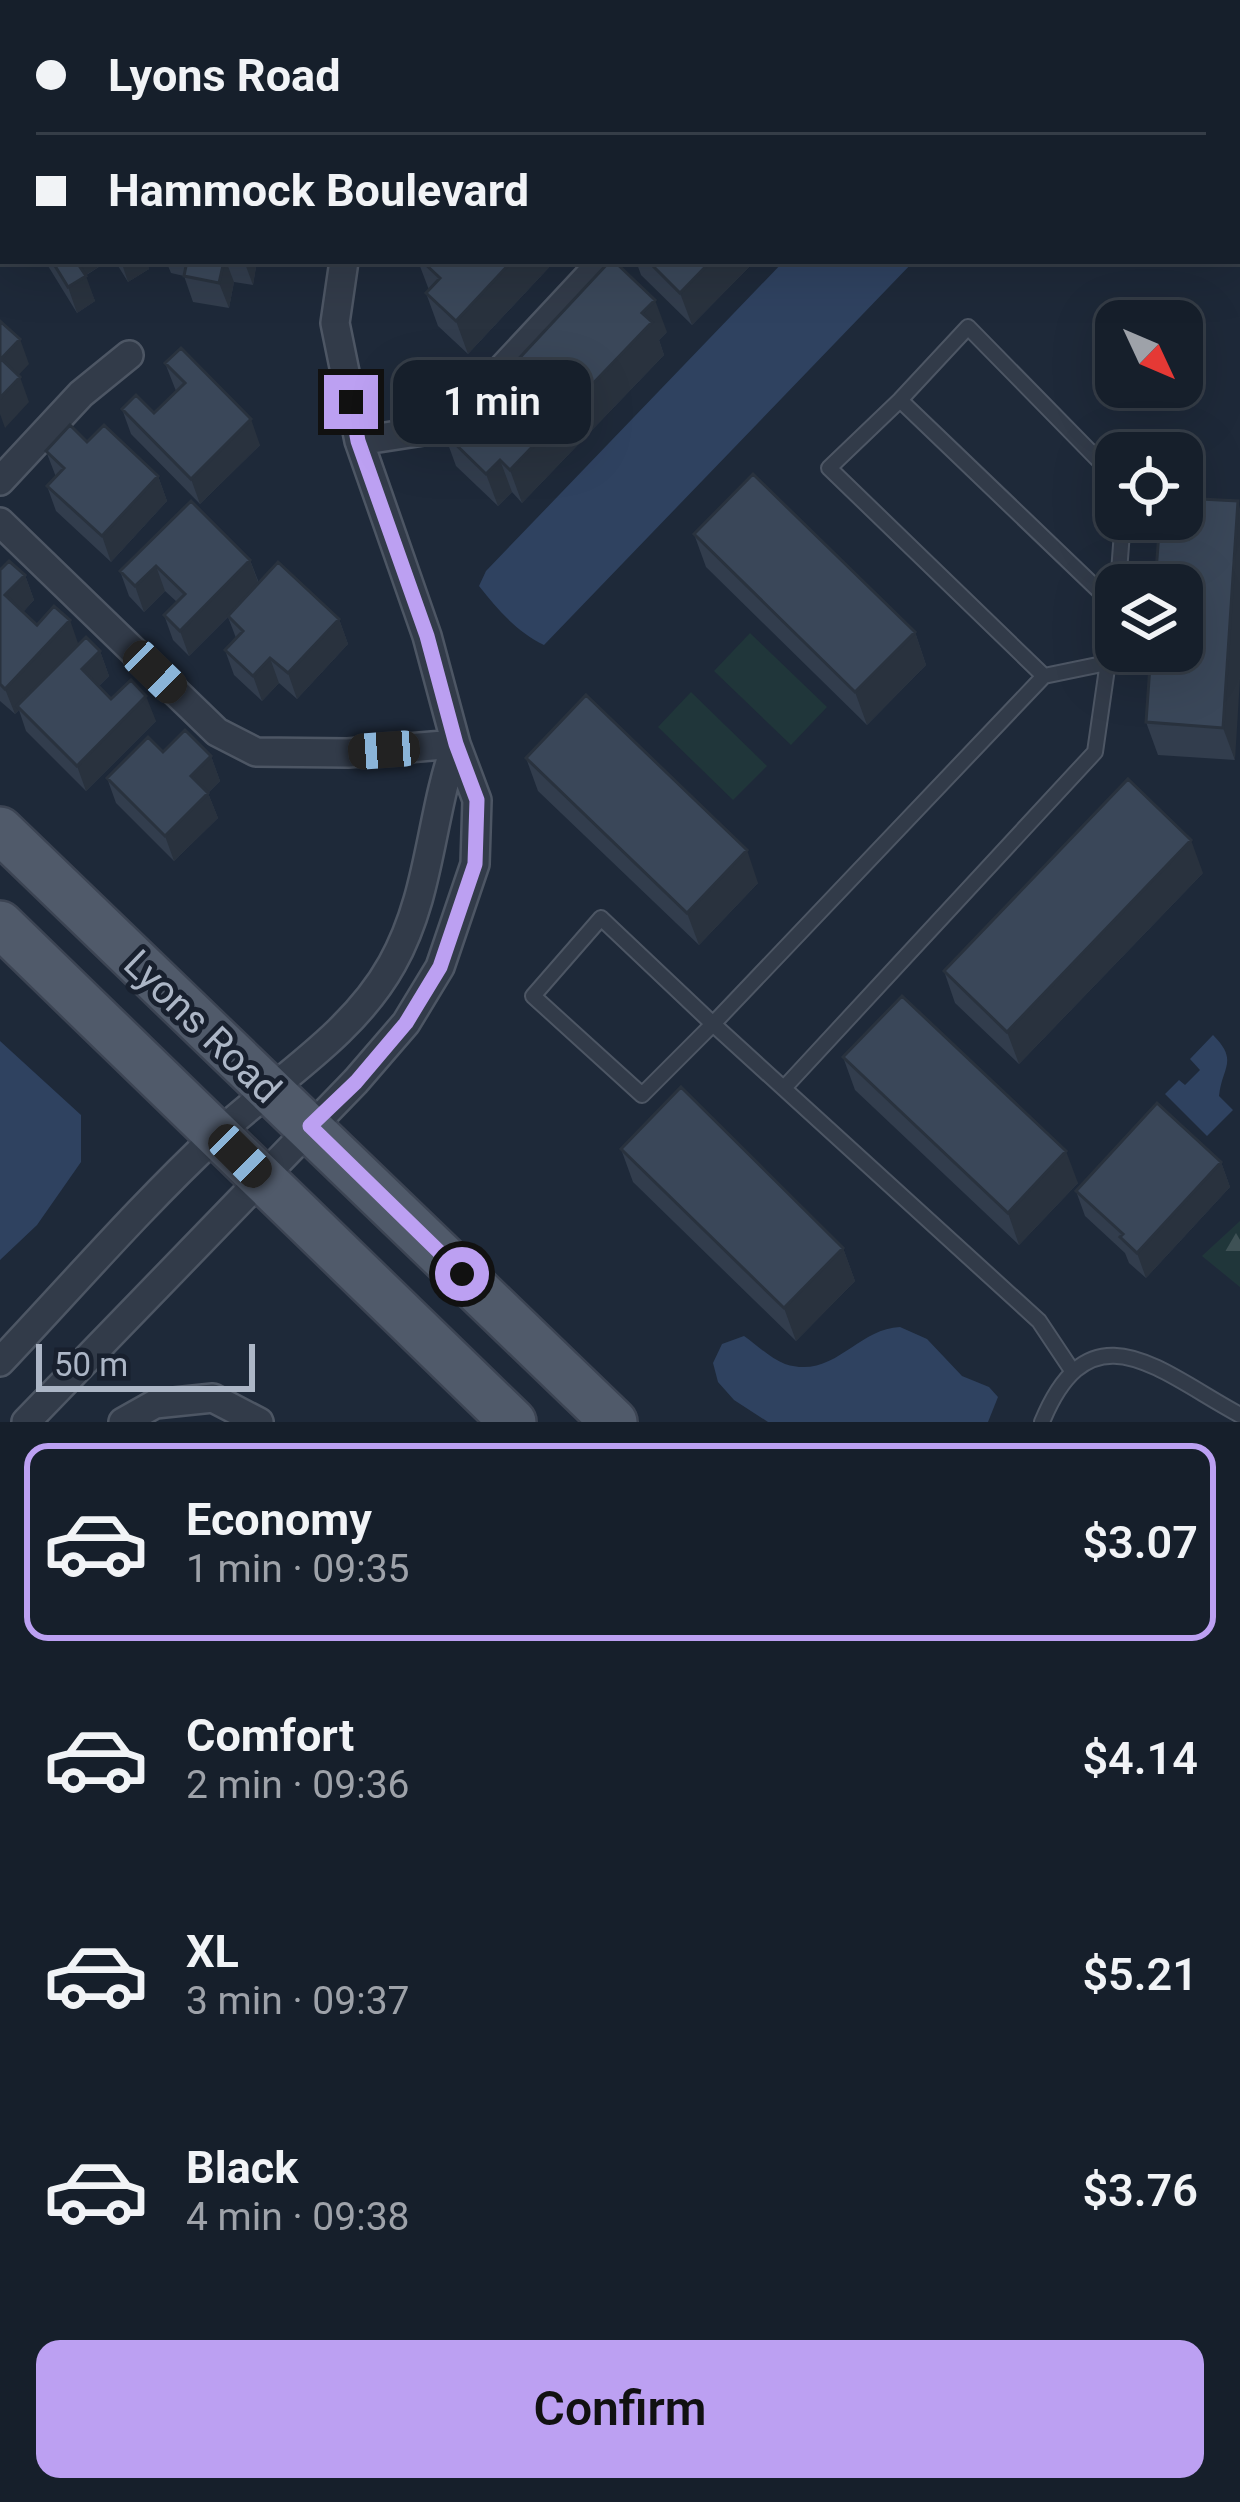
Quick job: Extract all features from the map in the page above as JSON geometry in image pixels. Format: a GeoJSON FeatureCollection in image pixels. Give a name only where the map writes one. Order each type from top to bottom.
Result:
{"type":"FeatureCollection","features":[{"type":"Feature","properties":{"kind":"main road","name":"Lyons Road"},"geometry":{"type":"LineString","coordinates":[[0,830],[614,1422]]}},
{"type":"Feature","properties":{"kind":"main road","name":"Lyons Road"},"geometry":{"type":"LineString","coordinates":[[0,924],[513,1422]]}},
{"type":"Feature","properties":{"kind":"street"},"geometry":{"type":"LineString","coordinates":[[26,1422],[356,1082],[406,1023],[440,967],[475,864],[477,800],[456,744],[427,636],[358,441],[335,323],[344,264]]}},
{"type":"Feature","properties":{"kind":"street"},"geometry":{"type":"LineString","coordinates":[[358,441],[430,430],[476,397],[600,264]]}},
{"type":"Feature","properties":{"kind":"street"},"geometry":{"type":"LineString","coordinates":[[0,481],[81,394],[129,356]]}},
{"type":"Feature","properties":{"kind":"street"},"geometry":{"type":"LineString","coordinates":[[0,522],[218,732],[256,752],[348,753],[456,744]]}},
{"type":"Feature","properties":{"kind":"street"},"geometry":{"type":"LineString","coordinates":[[0,1362],[218,1134],[352,1017],[392,964],[422,893],[440,789],[456,744]]}},
{"type":"Feature","properties":{"kind":"street"},"geometry":{"type":"LineString","coordinates":[[123,1422],[155,1404],[213,1398],[259,1422]]}},
{"type":"Feature","properties":{"kind":"lane"},"geometry":{"type":"LineString","coordinates":[[1044,676],[829,468],[968,327],[1095,457]]}},
{"type":"Feature","properties":{"kind":"lane"},"geometry":{"type":"LineString","coordinates":[[900,400],[1095,586]]}},
{"type":"Feature","properties":{"kind":"lane"},"geometry":{"type":"LineString","coordinates":[[1072,1370],[1039,1321],[713,1024],[602,918],[533,996],[642,1095],[713,1024],[1044,676],[1095,665]]}},
{"type":"Feature","properties":{"kind":"lane"},"geometry":{"type":"LineString","coordinates":[[784,1088],[1095,752],[1106,672]]}},
{"type":"Feature","properties":{"kind":"lane"},"geometry":{"type":"LineString","coordinates":[[1042,1422],[1052,1396],[1072,1370],[1100,1354],[1131,1357],[1240,1415]]}},
{"type":"Feature","properties":{"kind":"green space"},"geometry":{"type":"Polygon","coordinates":[[[750,633],[827,707],[791,745],[714,671],[750,633]]]}},
{"type":"Feature","properties":{"kind":"green space"},"geometry":{"type":"Polygon","coordinates":[[[691,692],[767,766],[733,800],[658,727],[691,692]]]}},
{"type":"Feature","properties":{"kind":"green space"},"geometry":{"type":"Polygon","coordinates":[[[1240,1221],[1240,1287],[1202,1256],[1240,1221]]]}},
{"type":"Feature","properties":{"kind":"water"},"geometry":{"type":"Polygon","coordinates":[[[781,264],[911,264],[544,645],[525,634],[479,586],[486,571],[781,264]]]}},
{"type":"Feature","properties":{"kind":"water"},"geometry":{"type":"Polygon","coordinates":[[[1213,1035],[1227,1058],[1219,1096],[1233,1110],[1207,1136],[1165,1094],[1179,1080],[1185,1085],[1200,1070],[1190,1059],[1213,1035]]]}},
{"type":"Feature","properties":{"kind":"water"},"geometry":{"type":"Polygon","coordinates":[[[0,1041],[81,1115],[81,1162],[37,1225],[0,1260],[0,1041]]]}},
{"type":"Feature","properties":{"kind":"water"},"geometry":{"type":"Polygon","coordinates":[[[900,1327],[927,1339],[962,1376],[989,1387],[998,1397],[988,1422],[768,1422],[734,1400],[718,1382],[713,1363],[722,1344],[744,1336],[785,1364],[817,1365],[870,1336],[900,1327]]]}},
{"type":"Feature","properties":{"kind":"building"},"geometry":{"type":"Polygon","coordinates":[[[54,264],[78,264],[86,276],[68,287],[54,264]]]}},
{"type":"Feature","properties":{"kind":"building"},"geometry":{"type":"Polygon","coordinates":[[[186,264],[223,264],[219,283],[184,276],[186,264]]]}},
{"type":"Feature","properties":{"kind":"building"},"geometry":{"type":"Polygon","coordinates":[[[425,264],[509,264],[456,321],[426,293],[440,278],[425,264]]]}},
{"type":"Feature","properties":{"kind":"building"},"geometry":{"type":"Polygon","coordinates":[[[607,264],[617,264],[655,300],[642,313],[652,322],[510,470],[500,460],[486,474],[444,433],[607,264]]]}},
{"type":"Feature","properties":{"kind":"building"},"geometry":{"type":"Polygon","coordinates":[[[651,264],[708,264],[680,293],[651,264]]]}},
{"type":"Feature","properties":{"kind":"building"},"geometry":{"type":"Polygon","coordinates":[[[0,321],[20,339],[1,359],[20,377],[0,398],[0,321]]]}},
{"type":"Feature","properties":{"kind":"building"},"geometry":{"type":"Polygon","coordinates":[[[181,348],[251,419],[191,479],[122,409],[136,395],[154,413],[185,383],[165,363],[181,348]]]}},
{"type":"Feature","properties":{"kind":"building"},"geometry":{"type":"Polygon","coordinates":[[[70,425],[87,442],[104,425],[158,476],[102,536],[47,486],[64,468],[46,451],[70,425]]]}},
{"type":"Feature","properties":{"kind":"building"},"geometry":{"type":"Polygon","coordinates":[[[753,474],[915,632],[855,692],[694,534],[753,474]]]}},
{"type":"Feature","properties":{"kind":"building"},"geometry":{"type":"Polygon","coordinates":[[[1203,499],[1238,501],[1223,728],[1146,722],[1150,672],[1203,672],[1203,564],[1157,564],[1158,540],[1203,540],[1203,499]]]}},
{"type":"Feature","properties":{"kind":"building"},"geometry":{"type":"Polygon","coordinates":[[[191,501],[250,560],[180,631],[164,615],[185,594],[156,566],[135,586],[120,571],[191,501]]]}},
{"type":"Feature","properties":{"kind":"building"},"geometry":{"type":"Polygon","coordinates":[[[9,561],[25,575],[5,595],[37,625],[54,606],[70,620],[5,689],[0,684],[0,570],[9,561]]]}},
{"type":"Feature","properties":{"kind":"building"},"geometry":{"type":"Polygon","coordinates":[[[278,562],[339,619],[288,673],[270,658],[253,676],[225,650],[243,631],[228,616],[278,562]]]}},
{"type":"Feature","properties":{"kind":"building"},"geometry":{"type":"Polygon","coordinates":[[[86,637],[100,651],[82,669],[111,699],[131,680],[146,696],[77,766],[17,706],[86,637]]]}},
{"type":"Feature","properties":{"kind":"building"},"geometry":{"type":"Polygon","coordinates":[[[586,695],[747,850],[687,913],[526,758],[586,695]]]}},
{"type":"Feature","properties":{"kind":"building"},"geometry":{"type":"Polygon","coordinates":[[[185,730],[211,756],[191,776],[208,793],[165,836],[107,778],[148,737],[163,752],[185,730]]]}},
{"type":"Feature","properties":{"kind":"building"},"geometry":{"type":"Polygon","coordinates":[[[1128,779],[1191,840],[1007,1032],[944,971],[1128,779]]]}},
{"type":"Feature","properties":{"kind":"building"},"geometry":{"type":"Polygon","coordinates":[[[902,996],[1066,1151],[1008,1213],[843,1057],[902,996]]]}},
{"type":"Feature","properties":{"kind":"building"},"geometry":{"type":"Polygon","coordinates":[[[681,1087],[843,1248],[784,1308],[621,1149],[681,1087]]]}},
{"type":"Feature","properties":{"kind":"building"},"geometry":{"type":"Polygon","coordinates":[[[1157,1103],[1221,1162],[1137,1253],[1076,1191],[1157,1103]]]}},
{"type":"Feature","properties":{"kind":"route"},"geometry":{"type":"LineString","coordinates":[[351,402],[358,441],[427,636],[456,744],[477,800],[475,864],[440,967],[406,1023],[356,1082],[310,1126],[462,1274]]}}]}
